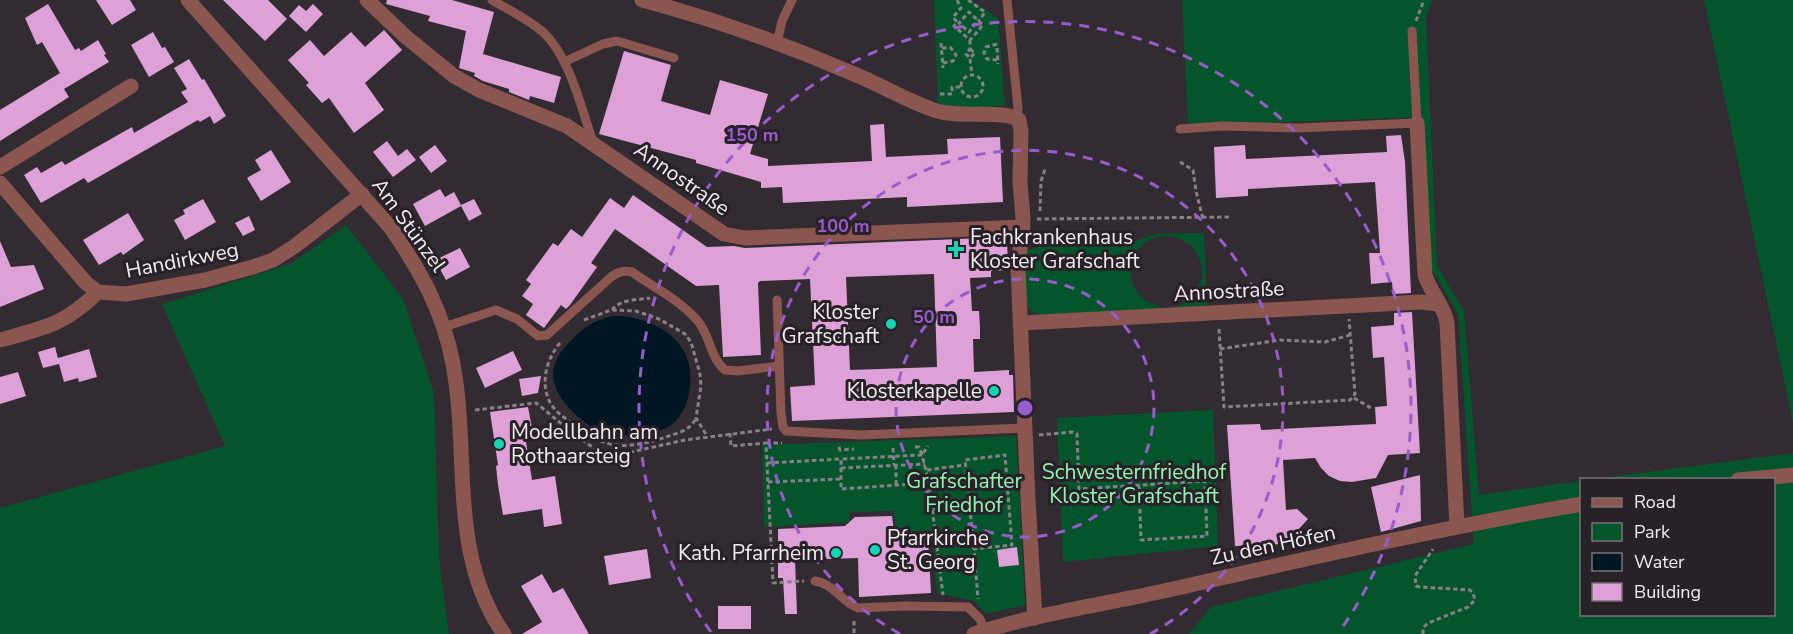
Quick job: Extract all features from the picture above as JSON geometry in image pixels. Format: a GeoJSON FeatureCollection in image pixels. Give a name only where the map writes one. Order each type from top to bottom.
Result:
{"type":"FeatureCollection","features":[{"type":"Feature","properties":{"kind":"street","name":"Am Stünzel"},"geometry":{"type":"LineString","coordinates":[[188,0],[391,228],[413,260],[432,295],[444,327],[453,364],[459,412],[466,518],[472,559],[484,599],[504,634]]}},
{"type":"Feature","properties":{"kind":"street"},"geometry":{"type":"LineString","coordinates":[[642,0],[777,43],[944,113],[967,116],[1005,114],[1017,118],[1020,122],[1023,223],[1018,268],[1035,618]]}},
{"type":"Feature","properties":{"kind":"street","name":"Annostraße"},"geometry":{"type":"LineString","coordinates":[[370,1],[406,37],[454,76],[478,90],[555,120],[593,142],[717,231],[745,238],[1023,223]]}},
{"type":"Feature","properties":{"kind":"street"},"geometry":{"type":"LineString","coordinates":[[0,167],[131,86]]}},
{"type":"Feature","properties":{"kind":"street"},"geometry":{"type":"LineString","coordinates":[[1416,123],[1425,275],[1444,311],[1447,323],[1452,528]]}},
{"type":"Feature","properties":{"kind":"street"},"geometry":{"type":"LineString","coordinates":[[0,183],[86,283],[98,292]]}},
{"type":"Feature","properties":{"kind":"street","name":"Handirkweg"},"geometry":{"type":"LineString","coordinates":[[0,340],[48,327],[63,320],[77,312],[98,292],[126,294],[148,291],[205,280],[263,264],[294,246],[362,194]]}},
{"type":"Feature","properties":{"kind":"street","name":"Annostraße"},"geometry":{"type":"LineString","coordinates":[[1021,323],[1421,302],[1439,304]]}},
{"type":"Feature","properties":{"kind":"street"},"geometry":{"type":"LineString","coordinates":[[1760,478],[1793,475]]}},
{"type":"Feature","properties":{"kind":"street","name":"Zu den Höfen"},"geometry":{"type":"LineString","coordinates":[[980,628],[1452,528],[1580,504]]}},
{"type":"Feature","properties":{"kind":"lane"},"geometry":{"type":"LineString","coordinates":[[492,0],[544,33],[552,41],[564,62],[593,142]]}},
{"type":"Feature","properties":{"kind":"lane"},"geometry":{"type":"LineString","coordinates":[[777,43],[782,21],[792,0]]}},
{"type":"Feature","properties":{"kind":"lane"},"geometry":{"type":"LineString","coordinates":[[1007,0],[1018,108],[1017,118]]}},
{"type":"Feature","properties":{"kind":"lane"},"geometry":{"type":"LineString","coordinates":[[1180,129],[1222,126],[1298,128],[1416,123],[1412,31]]}},
{"type":"Feature","properties":{"kind":"lane"},"geometry":{"type":"LineString","coordinates":[[564,62],[603,44],[617,41],[674,58]]}},
{"type":"Feature","properties":{"kind":"lane"},"geometry":{"type":"LineString","coordinates":[[444,327],[496,310],[517,319],[542,337],[611,277],[622,271],[632,272],[698,320],[719,363],[725,370],[738,371],[779,366]]}},
{"type":"Feature","properties":{"kind":"lane"},"geometry":{"type":"LineString","coordinates":[[777,300],[781,413],[783,427],[790,432],[861,435],[1025,432]]}},
{"type":"Feature","properties":{"kind":"lane"},"geometry":{"type":"LineString","coordinates":[[815,581],[830,586],[851,605],[858,608],[968,607],[980,628]]}},
{"type":"Feature","properties":{"kind":"path"},"geometry":{"type":"LineString","coordinates":[[957,0],[961,9],[953,17],[969,32],[985,12],[968,0]]}},
{"type":"Feature","properties":{"kind":"path"},"geometry":{"type":"LineString","coordinates":[[1412,31],[1424,0]]}},
{"type":"Feature","properties":{"kind":"path"},"geometry":{"type":"LineString","coordinates":[[956,55],[966,54],[970,49],[969,40],[954,26],[969,12],[983,25],[969,40]]}},
{"type":"Feature","properties":{"kind":"path"},"geometry":{"type":"LineString","coordinates":[[997,42],[998,62],[987,59],[984,53],[986,47],[997,42]]}},
{"type":"Feature","properties":{"kind":"path"},"geometry":{"type":"LineString","coordinates":[[942,45],[951,48],[956,55],[953,62],[943,65],[942,45]]}},
{"type":"Feature","properties":{"kind":"path"},"geometry":{"type":"LineString","coordinates":[[970,49],[975,53],[984,53]]}},
{"type":"Feature","properties":{"kind":"path"},"geometry":{"type":"LineString","coordinates":[[970,58],[975,53]]}},
{"type":"Feature","properties":{"kind":"path"},"geometry":{"type":"LineString","coordinates":[[966,54],[970,58],[972,75]]}},
{"type":"Feature","properties":{"kind":"path"},"geometry":{"type":"LineString","coordinates":[[972,75],[980,79],[981,93],[977,96],[967,96],[961,87],[963,79],[972,75]]}},
{"type":"Feature","properties":{"kind":"path"},"geometry":{"type":"LineString","coordinates":[[932,95],[952,94],[952,87],[961,87]]}},
{"type":"Feature","properties":{"kind":"path"},"geometry":{"type":"LineString","coordinates":[[1180,162],[1193,170],[1203,219]]}},
{"type":"Feature","properties":{"kind":"path"},"geometry":{"type":"LineString","coordinates":[[1040,219],[1041,181],[1046,169]]}},
{"type":"Feature","properties":{"kind":"path"},"geometry":{"type":"LineString","coordinates":[[1023,223],[1040,219],[1229,217]]}},
{"type":"Feature","properties":{"kind":"path"},"geometry":{"type":"LineString","coordinates":[[611,310],[627,301],[667,296]]}},
{"type":"Feature","properties":{"kind":"path"},"geometry":{"type":"LineString","coordinates":[[1348,306],[1354,398]]}},
{"type":"Feature","properties":{"kind":"path"},"geometry":{"type":"LineString","coordinates":[[565,337],[549,358],[546,381],[548,394],[555,408],[589,435],[610,444],[635,444],[680,433],[690,427],[696,418],[701,381],[688,337],[659,319],[636,311],[611,310],[579,323]]}},
{"type":"Feature","properties":{"kind":"path"},"geometry":{"type":"LineString","coordinates":[[1218,312],[1224,407],[1354,398]]}},
{"type":"Feature","properties":{"kind":"path"},"geometry":{"type":"LineString","coordinates":[[1220,349],[1280,340],[1325,342],[1350,335]]}},
{"type":"Feature","properties":{"kind":"path"},"geometry":{"type":"LineString","coordinates":[[1354,398],[1371,408]]}},
{"type":"Feature","properties":{"kind":"path"},"geometry":{"type":"LineString","coordinates":[[459,412],[536,403],[580,438],[602,453],[613,456],[707,436],[783,427]]}},
{"type":"Feature","properties":{"kind":"path"},"geometry":{"type":"LineString","coordinates":[[696,418],[707,436]]}},
{"type":"Feature","properties":{"kind":"path"},"geometry":{"type":"LineString","coordinates":[[1025,432],[1072,432],[1077,434],[1078,489],[1139,485],[1205,481],[1207,536],[1141,540],[1139,485]]}},
{"type":"Feature","properties":{"kind":"path"},"geometry":{"type":"LineString","coordinates":[[730,433],[731,446],[766,443],[773,583],[815,581]]}},
{"type":"Feature","properties":{"kind":"path"},"geometry":{"type":"LineString","coordinates":[[893,448],[896,485]]}},
{"type":"Feature","properties":{"kind":"path"},"geometry":{"type":"LineString","coordinates":[[767,463],[922,455],[927,470],[933,509],[945,606]]}},
{"type":"Feature","properties":{"kind":"path"},"geometry":{"type":"LineString","coordinates":[[974,549],[1012,545],[1005,455],[964,460],[980,628]]}},
{"type":"Feature","properties":{"kind":"path"},"geometry":{"type":"LineString","coordinates":[[841,459],[841,489],[929,483]]}},
{"type":"Feature","properties":{"kind":"path"},"geometry":{"type":"LineString","coordinates":[[841,468],[925,464]]}},
{"type":"Feature","properties":{"kind":"path"},"geometry":{"type":"LineString","coordinates":[[927,470],[965,465]]}},
{"type":"Feature","properties":{"kind":"path"},"geometry":{"type":"LineString","coordinates":[[768,482],[841,479]]}},
{"type":"Feature","properties":{"kind":"path"},"geometry":{"type":"LineString","coordinates":[[933,509],[1010,499]]}},
{"type":"Feature","properties":{"kind":"path"},"geometry":{"type":"LineString","coordinates":[[1423,634],[1423,628],[1428,623],[1468,607],[1475,600],[1470,590],[1420,588],[1415,584],[1418,572],[1452,528]]}},
{"type":"Feature","properties":{"kind":"path"},"geometry":{"type":"LineString","coordinates":[[941,569],[975,565]]}},
{"type":"Feature","properties":{"kind":"green space"},"geometry":{"type":"Polygon","coordinates":[[[934,0],[971,0],[998,18],[1005,105],[963,108],[938,103],[934,0]]]}},
{"type":"Feature","properties":{"kind":"green space"},"geometry":{"type":"Polygon","coordinates":[[[1182,0],[1432,0],[1426,17],[1437,266],[1464,311],[1479,495],[1580,481],[1580,616],[1775,616],[1775,478],[1602,478],[1793,453],[1793,634],[1189,634],[1211,607],[1474,544],[1458,314],[1431,268],[1423,117],[1188,126],[1182,0]]]}},
{"type":"Feature","properties":{"kind":"green space"},"geometry":{"type":"Polygon","coordinates":[[[1704,0],[1793,0],[1793,423],[1704,0]]]}},
{"type":"Feature","properties":{"kind":"green space"},"geometry":{"type":"Polygon","coordinates":[[[346,225],[403,299],[434,393],[439,559],[449,634],[0,634],[0,508],[225,446],[162,304],[290,264],[346,225]]]}},
{"type":"Feature","properties":{"kind":"green space"},"geometry":{"type":"Polygon","coordinates":[[[1068,231],[1096,236],[1115,232],[1135,241],[1156,234],[1204,233],[1207,306],[1174,308],[1188,299],[1198,287],[1201,280],[1201,264],[1192,246],[1182,240],[1165,236],[1151,239],[1140,248],[1133,260],[1131,274],[1135,288],[1146,300],[1164,308],[1040,315],[1034,313],[1026,301],[1024,250],[1036,248],[1068,231]]]}},
{"type":"Feature","properties":{"kind":"green space","name":"Schwesternfriedhof Kloster Grafschaft"},"geometry":{"type":"Polygon","coordinates":[[[1213,410],[1218,546],[1063,562],[1057,418],[1213,410]]]}},
{"type":"Feature","properties":{"kind":"green space","name":"Grafschafter Friedhof"},"geometry":{"type":"Polygon","coordinates":[[[1016,436],[1025,605],[986,614],[974,601],[937,593],[933,538],[896,539],[894,511],[849,512],[849,522],[764,527],[762,445],[1016,436]]]}},
{"type":"Feature","properties":{"kind":"water"},"geometry":{"type":"Polygon","coordinates":[[[614,316],[637,319],[660,328],[679,343],[685,353],[690,371],[689,394],[684,409],[670,426],[651,433],[629,435],[601,432],[578,417],[565,403],[556,388],[553,372],[559,355],[565,347],[587,327],[599,320],[614,316]]]}},
{"type":"Feature","properties":{"kind":"building"},"geometry":{"type":"Polygon","coordinates":[[[96,0],[130,0],[136,10],[112,25],[96,0]]]}},
{"type":"Feature","properties":{"kind":"building"},"geometry":{"type":"Polygon","coordinates":[[[223,0],[268,0],[287,19],[265,41],[223,0]]]}},
{"type":"Feature","properties":{"kind":"building"},"geometry":{"type":"Polygon","coordinates":[[[387,0],[452,0],[494,12],[483,54],[561,77],[554,103],[530,96],[529,100],[509,92],[509,89],[483,81],[474,76],[475,73],[459,68],[466,31],[428,21],[430,16],[386,4],[387,0]]]}},
{"type":"Feature","properties":{"kind":"building"},"geometry":{"type":"Polygon","coordinates":[[[48,4],[75,50],[79,48],[81,51],[98,40],[109,62],[64,89],[69,97],[0,141],[0,110],[60,73],[42,42],[37,45],[25,18],[48,4]]]}},
{"type":"Feature","properties":{"kind":"building"},"geometry":{"type":"Polygon","coordinates":[[[313,4],[323,14],[306,32],[289,16],[299,5],[306,11],[313,4]]]}},
{"type":"Feature","properties":{"kind":"building"},"geometry":{"type":"Polygon","coordinates":[[[384,30],[402,50],[365,83],[384,110],[354,133],[329,98],[322,103],[306,85],[309,83],[288,60],[310,40],[324,56],[351,32],[365,47],[384,30]]]}},
{"type":"Feature","properties":{"kind":"building"},"geometry":{"type":"Polygon","coordinates":[[[153,32],[162,48],[165,47],[174,62],[149,77],[131,45],[153,32]]]}},
{"type":"Feature","properties":{"kind":"building"},"geometry":{"type":"Polygon","coordinates":[[[624,51],[671,65],[661,101],[710,115],[720,80],[768,94],[750,154],[768,159],[768,166],[872,161],[870,125],[884,124],[886,157],[948,154],[947,139],[1000,137],[1003,202],[907,207],[907,197],[783,203],[782,187],[761,188],[761,182],[696,163],[696,160],[599,134],[624,51]]]}},
{"type":"Feature","properties":{"kind":"building"},"geometry":{"type":"Polygon","coordinates":[[[189,59],[226,116],[214,124],[210,116],[200,122],[198,120],[88,183],[84,178],[41,203],[24,175],[37,167],[41,173],[62,161],[65,165],[132,127],[134,133],[188,102],[181,92],[187,89],[174,68],[189,59]]]}},
{"type":"Feature","properties":{"kind":"building"},"geometry":{"type":"Polygon","coordinates":[[[1401,135],[1405,162],[1411,293],[1393,294],[1392,282],[1371,284],[1369,253],[1380,253],[1375,182],[1248,189],[1248,196],[1216,198],[1214,147],[1245,145],[1246,159],[1387,152],[1386,136],[1401,135]]]}},
{"type":"Feature","properties":{"kind":"building"},"geometry":{"type":"Polygon","coordinates":[[[387,141],[398,156],[407,149],[416,160],[393,177],[373,152],[387,141]]]}},
{"type":"Feature","properties":{"kind":"building"},"geometry":{"type":"Polygon","coordinates":[[[435,145],[447,161],[431,173],[419,157],[435,145]]]}},
{"type":"Feature","properties":{"kind":"building"},"geometry":{"type":"Polygon","coordinates":[[[271,150],[291,182],[261,201],[247,178],[261,170],[255,160],[271,150]]]}},
{"type":"Feature","properties":{"kind":"building"},"geometry":{"type":"Polygon","coordinates":[[[440,189],[445,197],[454,192],[461,205],[474,199],[482,214],[469,221],[461,206],[425,226],[413,204],[440,189]]]}},
{"type":"Feature","properties":{"kind":"building"},"geometry":{"type":"Polygon","coordinates":[[[633,195],[707,247],[745,248],[1007,237],[1008,270],[991,271],[991,277],[970,278],[972,311],[979,311],[980,327],[980,339],[973,339],[974,372],[1009,370],[1009,375],[1013,375],[1014,412],[792,421],[790,387],[815,385],[810,279],[760,281],[758,283],[761,355],[723,357],[719,285],[696,286],[615,229],[591,263],[597,267],[566,309],[561,305],[544,328],[526,315],[533,304],[522,296],[531,284],[526,280],[553,243],[558,246],[571,229],[582,237],[610,198],[624,208],[633,195]],[[934,274],[846,277],[850,370],[937,367],[934,274]]]}},
{"type":"Feature","properties":{"kind":"building"},"geometry":{"type":"Polygon","coordinates":[[[203,199],[216,222],[185,240],[174,220],[185,214],[183,210],[203,199]]]}},
{"type":"Feature","properties":{"kind":"building"},"geometry":{"type":"Polygon","coordinates":[[[128,213],[144,240],[123,255],[121,252],[99,265],[83,240],[128,213]]]}},
{"type":"Feature","properties":{"kind":"building"},"geometry":{"type":"Polygon","coordinates":[[[249,216],[255,230],[243,236],[235,223],[249,216]]]}},
{"type":"Feature","properties":{"kind":"building"},"geometry":{"type":"Polygon","coordinates":[[[0,241],[11,267],[34,265],[44,289],[0,307],[0,241]]]}},
{"type":"Feature","properties":{"kind":"building"},"geometry":{"type":"Polygon","coordinates":[[[460,248],[470,267],[446,280],[435,260],[460,248]]]}},
{"type":"Feature","properties":{"kind":"building"},"geometry":{"type":"Polygon","coordinates":[[[1412,312],[1420,453],[1388,455],[1376,478],[1352,482],[1340,481],[1329,476],[1315,458],[1283,460],[1286,510],[1297,509],[1308,519],[1285,544],[1235,546],[1227,425],[1260,424],[1261,430],[1376,424],[1375,407],[1387,406],[1384,357],[1373,358],[1371,327],[1394,325],[1394,313],[1412,312]]]}},
{"type":"Feature","properties":{"kind":"building"},"geometry":{"type":"Polygon","coordinates":[[[55,347],[58,358],[89,349],[97,377],[79,382],[78,378],[64,382],[59,364],[43,368],[38,352],[55,347]]]}},
{"type":"Feature","properties":{"kind":"building"},"geometry":{"type":"Polygon","coordinates":[[[513,351],[522,370],[485,388],[476,368],[513,351]]]}},
{"type":"Feature","properties":{"kind":"building"},"geometry":{"type":"Polygon","coordinates":[[[18,372],[26,396],[0,404],[0,377],[18,372]]]}},
{"type":"Feature","properties":{"kind":"building"},"geometry":{"type":"Polygon","coordinates":[[[541,376],[538,393],[522,396],[519,379],[541,376]]]}},
{"type":"Feature","properties":{"kind":"building"},"geometry":{"type":"Polygon","coordinates":[[[528,407],[532,428],[524,429],[532,480],[555,476],[562,524],[544,527],[542,509],[503,515],[490,412],[528,407]]]}},
{"type":"Feature","properties":{"kind":"building"},"geometry":{"type":"Polygon","coordinates":[[[1420,475],[1421,521],[1381,532],[1371,487],[1420,475]]]}},
{"type":"Feature","properties":{"kind":"building"},"geometry":{"type":"Polygon","coordinates":[[[892,516],[895,539],[928,538],[931,593],[859,597],[858,558],[827,559],[817,547],[807,547],[800,551],[795,559],[797,614],[785,614],[783,578],[778,578],[778,529],[845,526],[855,517],[892,516]]]}},
{"type":"Feature","properties":{"kind":"building"},"geometry":{"type":"Polygon","coordinates":[[[1017,547],[1019,565],[999,567],[997,550],[1017,547]]]}},
{"type":"Feature","properties":{"kind":"building"},"geometry":{"type":"Polygon","coordinates":[[[647,549],[651,578],[609,585],[604,556],[647,549]]]}},
{"type":"Feature","properties":{"kind":"building"},"geometry":{"type":"Polygon","coordinates":[[[542,574],[553,593],[563,588],[589,634],[522,634],[542,622],[521,586],[542,574]]]}},
{"type":"Feature","properties":{"kind":"building"},"geometry":{"type":"Polygon","coordinates":[[[718,606],[751,606],[751,629],[718,629],[718,606]]]}},
{"type":"Feature","properties":{"kind":"place","name":"Fachkrankenhaus Kloster Grafschaft"},"geometry":{"type":"Point","coordinates":[956,249]}},
{"type":"Feature","properties":{"kind":"place","name":"Kloster Grafschaft"},"geometry":{"type":"Point","coordinates":[891,324]}},
{"type":"Feature","properties":{"kind":"place","name":"Klosterkapelle"},"geometry":{"type":"Point","coordinates":[994,391]}},
{"type":"Feature","properties":{"kind":"place","name":"Modellbahn am Rothaarsteig"},"geometry":{"type":"Point","coordinates":[499,444]}},
{"type":"Feature","properties":{"kind":"place","name":"Pfarrkirche St. Georg"},"geometry":{"type":"Point","coordinates":[875,550]}},
{"type":"Feature","properties":{"kind":"place","name":"Kath. Pfarrheim"},"geometry":{"type":"Point","coordinates":[836,553]}}]}
